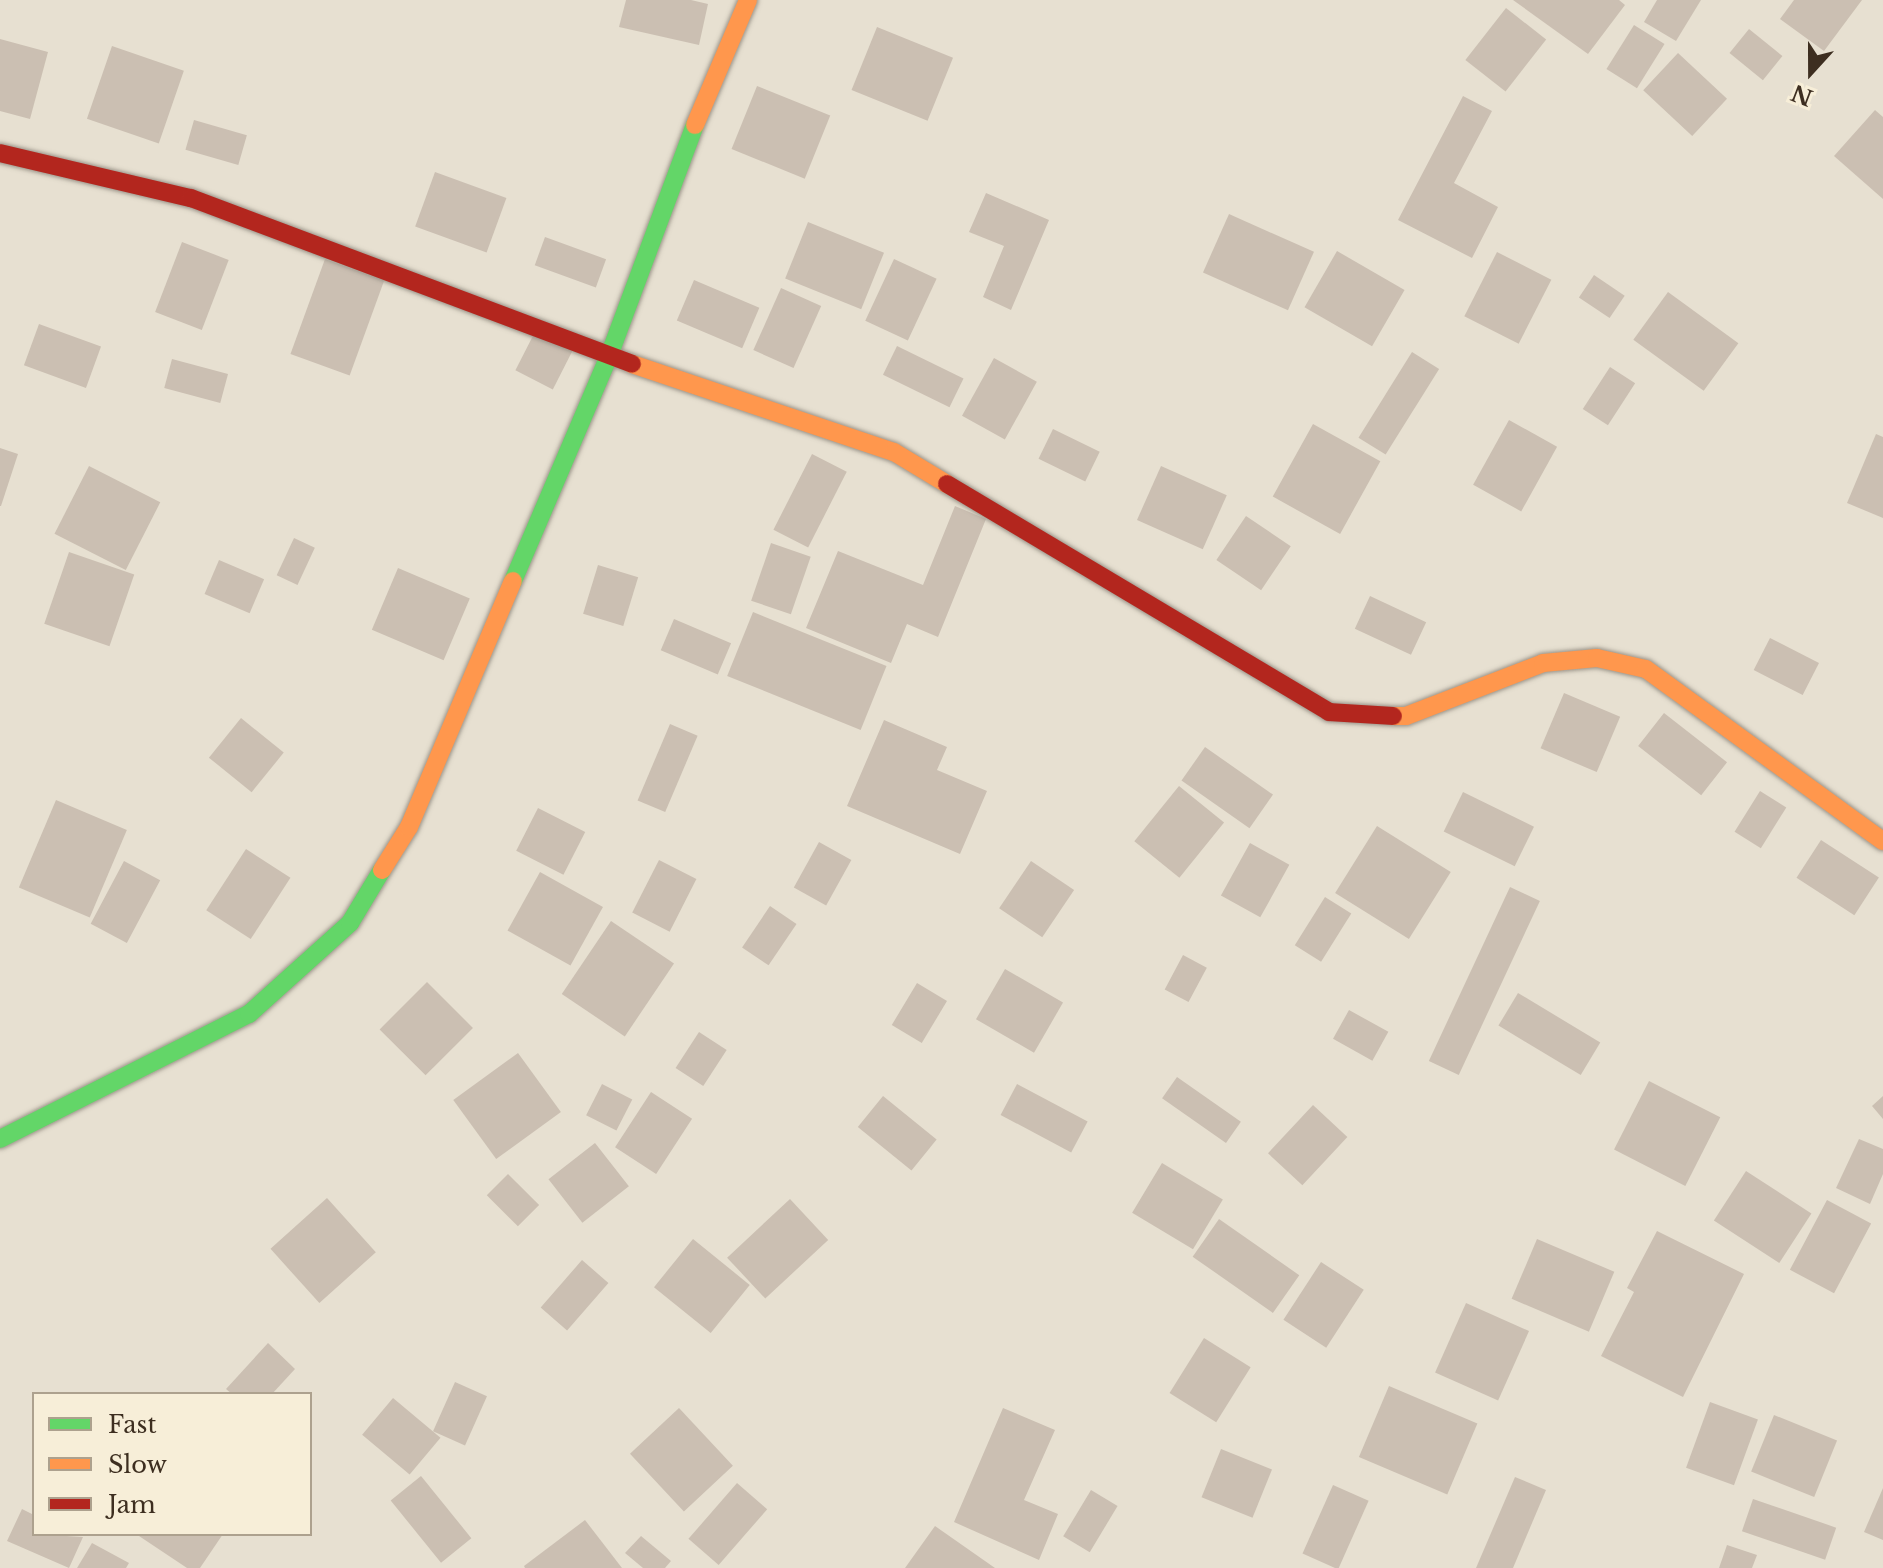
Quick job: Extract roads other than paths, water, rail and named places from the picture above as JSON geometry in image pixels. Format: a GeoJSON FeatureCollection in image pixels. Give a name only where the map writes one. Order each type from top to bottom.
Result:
{"type":"FeatureCollection","features":[{"type":"Feature","properties":{"kind":"street"},"geometry":{"type":"LineString","coordinates":[[0,1139],[249,1014],[350,923],[409,827],[609,356],[712,80],[748,0]]}},
{"type":"Feature","properties":{"kind":"street"},"geometry":{"type":"LineString","coordinates":[[0,153],[191,198],[609,356],[894,452],[1329,712],[1365,717],[1406,716],[1543,663],[1597,658],[1646,669],[1883,841]]}}]}
